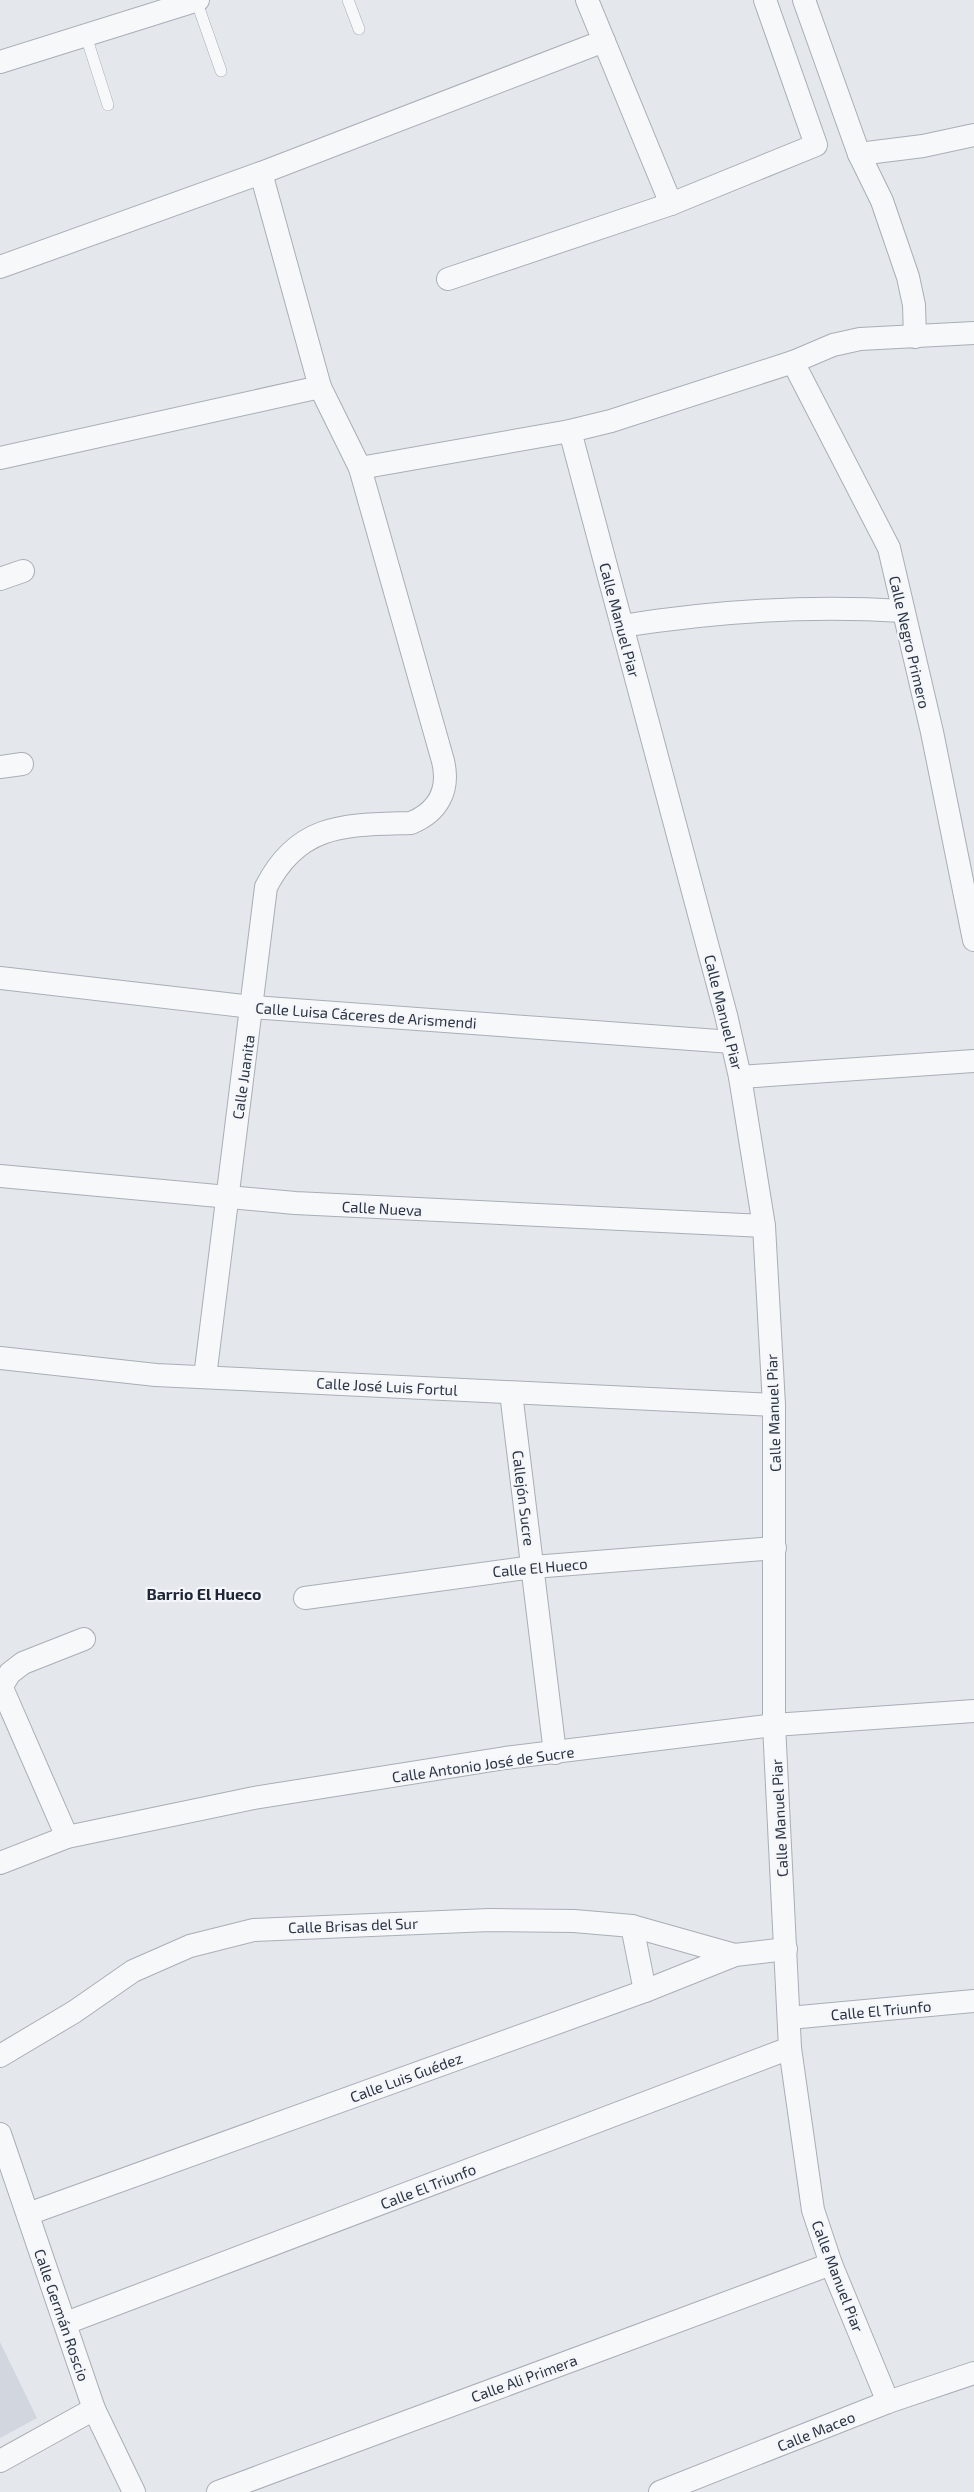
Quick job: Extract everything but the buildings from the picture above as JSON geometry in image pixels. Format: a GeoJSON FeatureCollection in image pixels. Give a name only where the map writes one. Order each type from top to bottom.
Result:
{"type":"FeatureCollection","features":[{"type":"Feature","properties":{"kind":"street"},"geometry":{"type":"LineString","coordinates":[[0,62],[197,0]]}},
{"type":"Feature","properties":{"kind":"street"},"geometry":{"type":"LineString","coordinates":[[587,0],[671,204]]}},
{"type":"Feature","properties":{"kind":"street"},"geometry":{"type":"LineString","coordinates":[[448,280],[671,204],[816,145],[764,0]]}},
{"type":"Feature","properties":{"kind":"street"},"geometry":{"type":"LineString","coordinates":[[804,0],[859,154],[882,201],[908,276],[914,305],[915,337]]}},
{"type":"Feature","properties":{"kind":"street"},"geometry":{"type":"LineString","coordinates":[[0,266],[261,173],[604,41]]}},
{"type":"Feature","properties":{"kind":"street"},"geometry":{"type":"LineString","coordinates":[[859,154],[924,146],[974,134]]}},
{"type":"Feature","properties":{"kind":"street"},"geometry":{"type":"LineString","coordinates":[[261,173],[320,387],[360,468],[570,431],[611,421],[793,362],[833,345],[860,338],[974,333]]}},
{"type":"Feature","properties":{"kind":"street","name":"Calle Negro Primero"},"geometry":{"type":"LineString","coordinates":[[793,362],[889,548],[932,732],[974,940]]}},
{"type":"Feature","properties":{"kind":"street"},"geometry":{"type":"LineString","coordinates":[[0,458],[320,387]]}},
{"type":"Feature","properties":{"kind":"street","name":"Calle Manuel Piar"},"geometry":{"type":"LineString","coordinates":[[570,431],[740,1077],[764,1226],[774,1405],[774,1725],[790,2048],[813,2210],[831,2264],[888,2402]]}},
{"type":"Feature","properties":{"kind":"street","name":"Calle Juanita"},"geometry":{"type":"LineString","coordinates":[[205,1377],[266,886],[282,860],[293,849],[318,833],[346,826],[411,823],[425,817],[436,807],[445,785],[444,767],[360,468]]}},
{"type":"Feature","properties":{"kind":"street"},"geometry":{"type":"LineString","coordinates":[[0,579],[23,571]]}},
{"type":"Feature","properties":{"kind":"street"},"geometry":{"type":"LineString","coordinates":[[622,626],[705,614],[761,609],[856,608],[903,611]]}},
{"type":"Feature","properties":{"kind":"street","name":"Calle Luisa Cáceres de Arismendi"},"geometry":{"type":"LineString","coordinates":[[0,978],[252,1007],[732,1042]]}},
{"type":"Feature","properties":{"kind":"street"},"geometry":{"type":"LineString","coordinates":[[740,1077],[974,1061]]}},
{"type":"Feature","properties":{"kind":"street","name":"Calle Nueva"},"geometry":{"type":"LineString","coordinates":[[0,1176],[295,1203],[764,1226]]}},
{"type":"Feature","properties":{"kind":"street","name":"Calle José Luis Fortul"},"geometry":{"type":"LineString","coordinates":[[0,1358],[156,1375],[774,1405]]}},
{"type":"Feature","properties":{"kind":"street","name":"Callejón Sucre"},"geometry":{"type":"LineString","coordinates":[[511,1393],[555,1753]]}},
{"type":"Feature","properties":{"kind":"street","name":"Calle El Hueco"},"geometry":{"type":"LineString","coordinates":[[305,1598],[533,1567],[775,1548]]}},
{"type":"Feature","properties":{"kind":"street"},"geometry":{"type":"LineString","coordinates":[[67,1837],[1,1688],[10,1674],[23,1663],[84,1639]]}},
{"type":"Feature","properties":{"kind":"street","name":"Calle Antonio José de Sucre"},"geometry":{"type":"LineString","coordinates":[[0,1863],[67,1837],[254,1798],[505,1758],[774,1725],[974,1711]]}},
{"type":"Feature","properties":{"kind":"street","name":"Calle Brisas del Sur"},"geometry":{"type":"LineString","coordinates":[[0,2056],[74,2012],[132,1971],[190,1946],[254,1930],[489,1920],[574,1921],[632,1926],[735,1955]]}},
{"type":"Feature","properties":{"kind":"street"},"geometry":{"type":"LineString","coordinates":[[632,1926],[645,1990]]}},
{"type":"Feature","properties":{"kind":"street","name":"Calle Luis Guédez"},"geometry":{"type":"LineString","coordinates":[[28,2214],[645,1990],[735,1955],[786,1949]]}},
{"type":"Feature","properties":{"kind":"street","name":"Calle El Triunfo"},"geometry":{"type":"LineString","coordinates":[[789,2018],[974,2001]]}},
{"type":"Feature","properties":{"kind":"street","name":"Calle El Triunfo"},"geometry":{"type":"LineString","coordinates":[[66,2323],[790,2048]]}},
{"type":"Feature","properties":{"kind":"street","name":"Calle Germán Roscio"},"geometry":{"type":"LineString","coordinates":[[0,2134],[94,2409],[134,2492]]}},
{"type":"Feature","properties":{"kind":"street","name":"Calle Ali Primera"},"geometry":{"type":"LineString","coordinates":[[218,2492],[831,2264]]}},
{"type":"Feature","properties":{"kind":"street","name":"Calle Maceo"},"geometry":{"type":"LineString","coordinates":[[660,2492],[888,2402],[974,2374]]}},
{"type":"Feature","properties":{"kind":"street"},"geometry":{"type":"LineString","coordinates":[[0,2461],[94,2409]]}},
{"type":"Feature","properties":{"kind":"lane"},"geometry":{"type":"LineString","coordinates":[[197,0],[222,71]]}},
{"type":"Feature","properties":{"kind":"lane"},"geometry":{"type":"LineString","coordinates":[[348,0],[360,29]]}},
{"type":"Feature","properties":{"kind":"lane"},"geometry":{"type":"LineString","coordinates":[[86,36],[108,105]]}},
{"type":"Feature","properties":{"kind":"shaded area"},"geometry":{"type":"Polygon","coordinates":[[[0,2342],[37,2418],[0,2438],[0,2342]]]}},
{"type":"Feature","properties":{"kind":"district","name":"Barrio El Hueco"},"geometry":{"type":"Point","coordinates":[204,1593]}}]}
